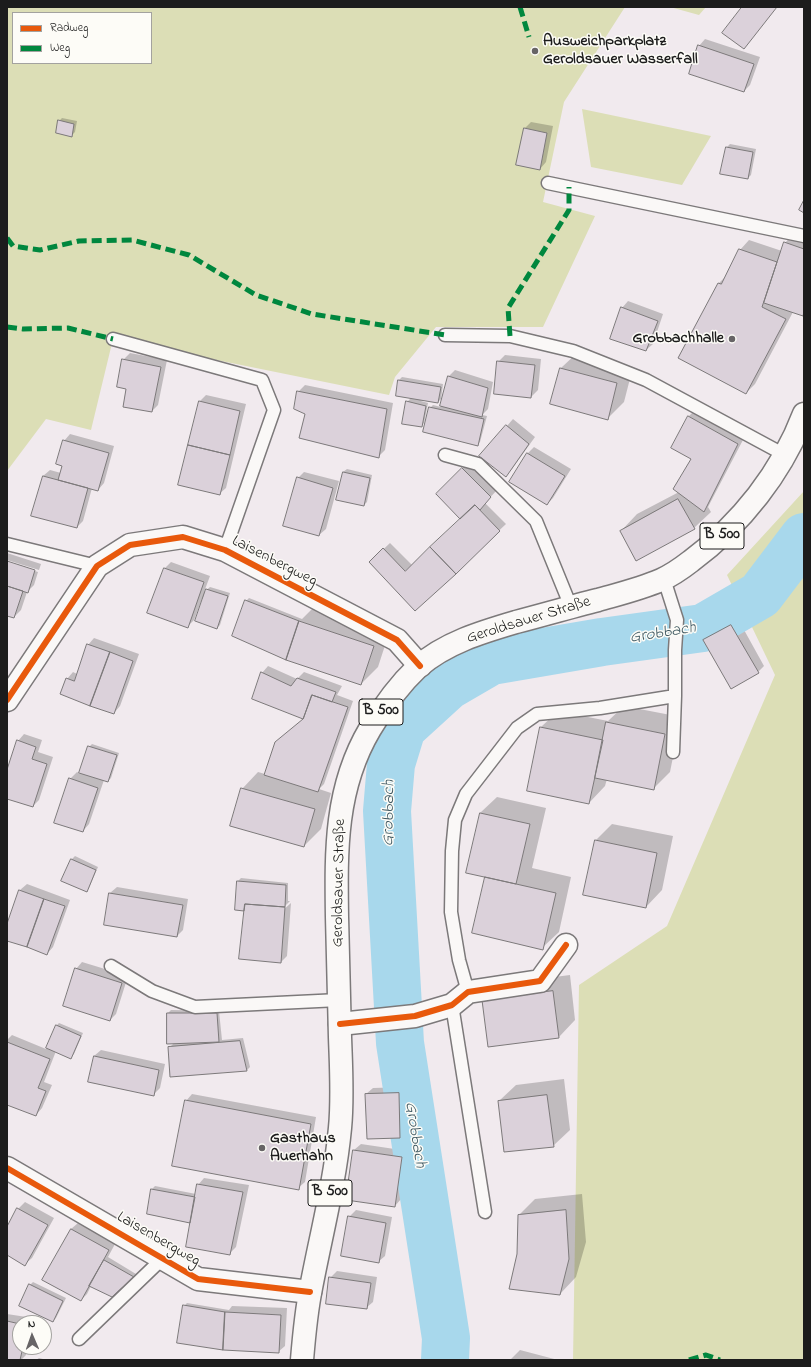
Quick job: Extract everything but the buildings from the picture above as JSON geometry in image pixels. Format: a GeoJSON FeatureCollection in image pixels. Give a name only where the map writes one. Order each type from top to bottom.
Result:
{"type":"FeatureCollection","features":[{"type":"Feature","properties":{"kind":"main road","name":"Geroldsauer Straße"},"geometry":{"type":"LineString","coordinates":[[302,1360],[310,1292],[334,1168],[340,1127],[342,1088],[337,902],[337,836],[341,809],[348,782],[357,756],[369,731],[383,708],[400,686],[420,666],[442,651],[465,639],[490,630],[637,590],[664,579],[702,553],[726,532],[748,508],[785,455],[798,431],[804,414]]}},
{"type":"Feature","properties":{"kind":"main road","name":"Laisenbergweg"},"geometry":{"type":"LineString","coordinates":[[7,700],[97,566],[130,545],[183,537],[225,550],[397,640],[420,666]]}},
{"type":"Feature","properties":{"kind":"main road"},"geometry":{"type":"LineString","coordinates":[[340,1024],[380,1021],[415,1016],[452,1005],[468,992],[540,981],[566,945]]}},
{"type":"Feature","properties":{"kind":"main road","name":"Laisenbergweg"},"geometry":{"type":"LineString","coordinates":[[7,1168],[198,1278],[310,1292]]}},
{"type":"Feature","properties":{"kind":"lane"},"geometry":{"type":"LineString","coordinates":[[548,183],[804,236]]}},
{"type":"Feature","properties":{"kind":"lane"},"geometry":{"type":"LineString","coordinates":[[445,335],[510,336],[573,350],[646,380],[785,455]]}},
{"type":"Feature","properties":{"kind":"lane","name":"Laisenbergweg"},"geometry":{"type":"LineString","coordinates":[[113,339],[262,380],[274,410],[225,550]]}},
{"type":"Feature","properties":{"kind":"lane"},"geometry":{"type":"LineString","coordinates":[[445,455],[478,464],[536,521],[571,607]]}},
{"type":"Feature","properties":{"kind":"lane"},"geometry":{"type":"LineString","coordinates":[[7,544],[97,566]]}},
{"type":"Feature","properties":{"kind":"lane"},"geometry":{"type":"LineString","coordinates":[[664,579],[677,620],[673,752]]}},
{"type":"Feature","properties":{"kind":"lane"},"geometry":{"type":"LineString","coordinates":[[468,992],[459,960],[451,912],[452,851],[455,820],[466,794],[517,728],[537,714],[600,708],[675,696]]}},
{"type":"Feature","properties":{"kind":"lane"},"geometry":{"type":"LineString","coordinates":[[111,966],[152,991],[195,1007],[339,1000]]}},
{"type":"Feature","properties":{"kind":"lane"},"geometry":{"type":"LineString","coordinates":[[452,1005],[485,1212]]}},
{"type":"Feature","properties":{"kind":"lane"},"geometry":{"type":"LineString","coordinates":[[79,1339],[163,1258]]}},
{"type":"Feature","properties":{"kind":"green space"},"geometry":{"type":"Polygon","coordinates":[[[7,7],[625,7],[564,102],[543,202],[595,216],[543,327],[436,327],[395,377],[389,395],[113,339],[91,430],[46,419],[7,471],[7,7]]]}},
{"type":"Feature","properties":{"kind":"green space"},"geometry":{"type":"Polygon","coordinates":[[[670,7],[706,7],[699,15],[670,7]]]}},
{"type":"Feature","properties":{"kind":"green space"},"geometry":{"type":"Polygon","coordinates":[[[582,109],[711,136],[682,185],[591,167],[582,109]]]}},
{"type":"Feature","properties":{"kind":"green space"},"geometry":{"type":"Polygon","coordinates":[[[804,491],[804,1360],[573,1360],[579,985],[667,926],[775,675],[727,575],[804,491]]]}},
{"type":"Feature","properties":{"kind":"waterway","name":"Grobbach"},"geometry":{"type":"LineString","coordinates":[[445,1360],[446,1338],[400,1043],[387,811],[391,764],[402,728],[448,686],[491,661],[602,642],[703,628],[760,595],[804,537]]}},
{"type":"Feature","properties":{"kind":"marked path"},"geometry":{"type":"LineString","coordinates":[[520,7],[529,37]]}},
{"type":"Feature","properties":{"kind":"marked path"},"geometry":{"type":"LineString","coordinates":[[510,336],[508,308],[569,210],[569,187]]}},
{"type":"Feature","properties":{"kind":"marked path"},"geometry":{"type":"LineString","coordinates":[[7,238],[13,246],[40,250],[79,241],[132,240],[189,255],[256,295],[312,314],[445,335]]}},
{"type":"Feature","properties":{"kind":"marked path"},"geometry":{"type":"LineString","coordinates":[[7,327],[23,329],[68,328],[113,339]]}},
{"type":"Feature","properties":{"kind":"marked path"},"geometry":{"type":"LineString","coordinates":[[689,1360],[706,1355],[720,1360]]}},
{"type":"Feature","properties":{"kind":"cycle path"},"geometry":{"type":"LineString","coordinates":[[7,700],[97,566],[130,545],[183,537],[225,550],[397,640],[420,666]]}},
{"type":"Feature","properties":{"kind":"cycle path"},"geometry":{"type":"LineString","coordinates":[[340,1024],[415,1016],[452,1005],[468,992],[540,981],[566,945]]}},
{"type":"Feature","properties":{"kind":"cycle path"},"geometry":{"type":"LineString","coordinates":[[7,1168],[198,1279],[310,1292]]}},
{"type":"Feature","properties":{"kind":"place","name":"Ausweichparkplatz Geroldsauer Wasserfall"},"geometry":{"type":"Point","coordinates":[535,51]}},
{"type":"Feature","properties":{"kind":"place","name":"Grobbachhalle"},"geometry":{"type":"Point","coordinates":[732,339]}},
{"type":"Feature","properties":{"kind":"place","name":"Gasthaus Auerhahn"},"geometry":{"type":"Point","coordinates":[262,1148]}}]}
